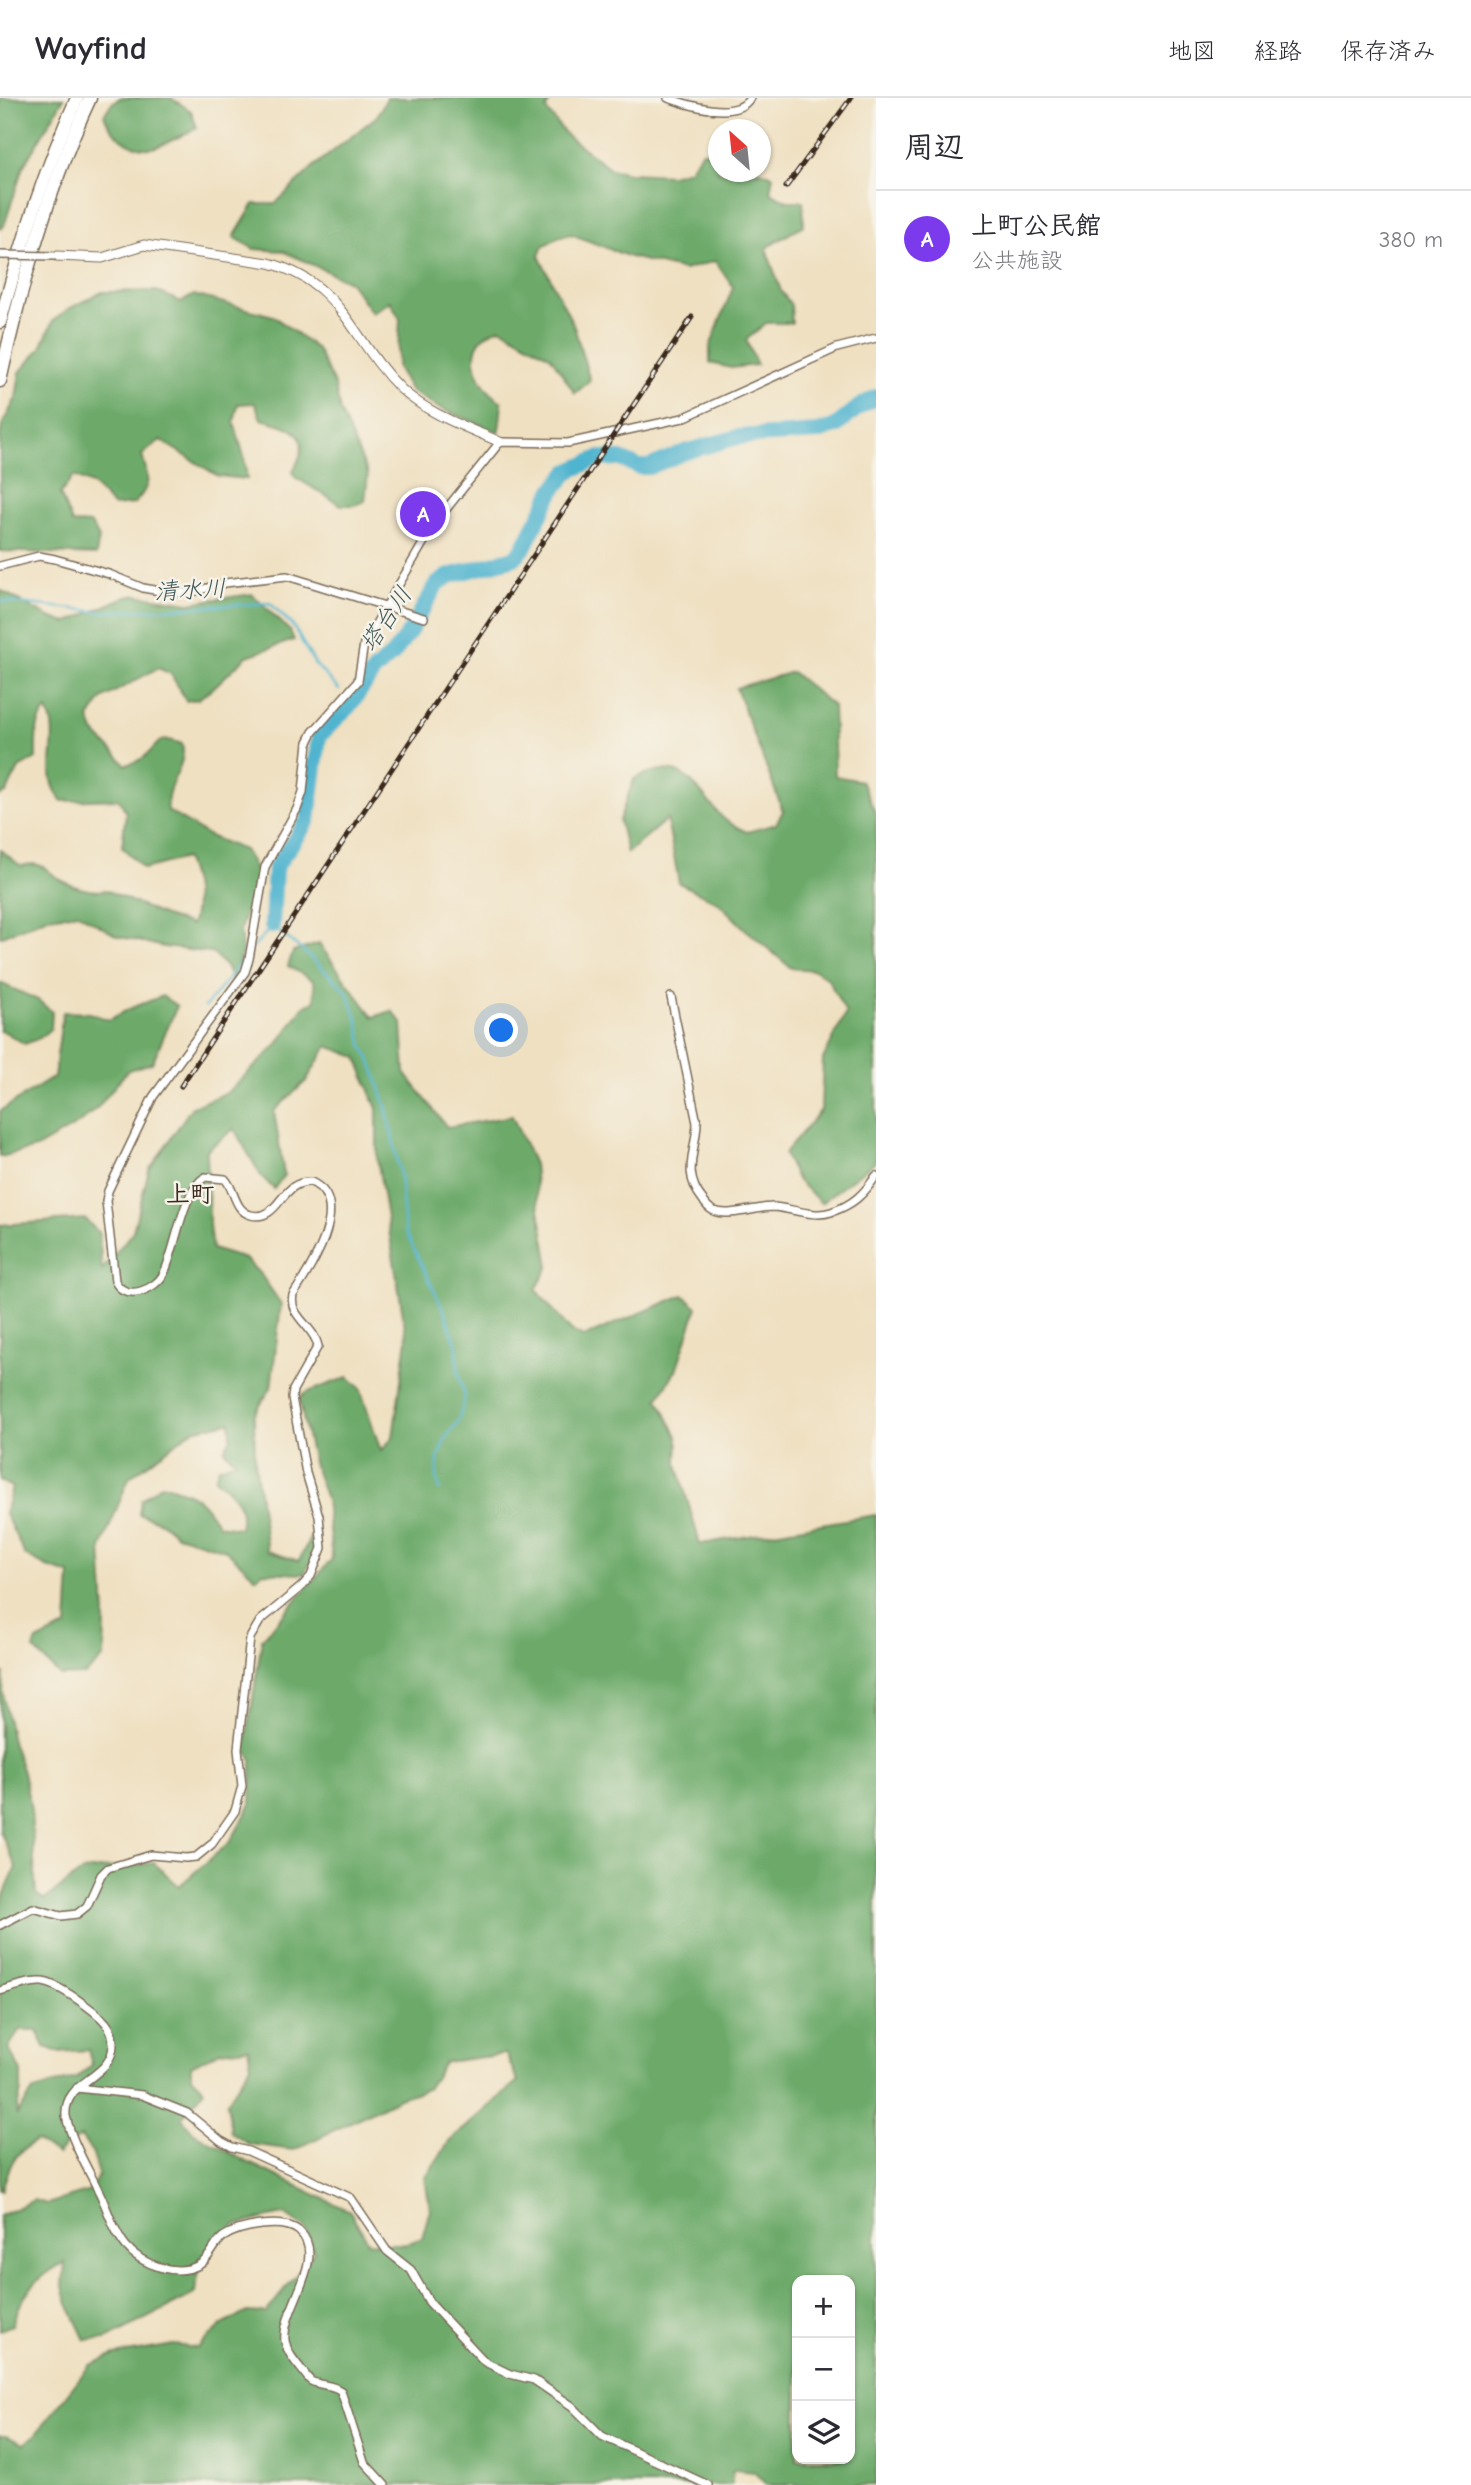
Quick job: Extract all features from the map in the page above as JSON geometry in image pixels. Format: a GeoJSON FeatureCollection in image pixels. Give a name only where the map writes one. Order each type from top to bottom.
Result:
{"type":"FeatureCollection","features":[{"type":"Feature","properties":{"kind":"highway"},"geometry":{"type":"LineString","coordinates":[[0,322],[24,238],[76,98]]}},
{"type":"Feature","properties":{"kind":"highway"},"geometry":{"type":"LineString","coordinates":[[0,381],[11,328],[36,241],[71,138],[90,98]]}},
{"type":"Feature","properties":{"kind":"street"},"geometry":{"type":"LineString","coordinates":[[668,98],[694,107],[725,110],[738,108],[750,98]]}},
{"type":"Feature","properties":{"kind":"street"},"geometry":{"type":"LineString","coordinates":[[0,255],[102,258],[144,245],[269,262],[285,267],[309,279],[335,302],[356,328],[377,364],[409,396],[432,411],[500,442],[568,443],[683,418],[837,348],[876,338]]}},
{"type":"Feature","properties":{"kind":"street"},"geometry":{"type":"LineString","coordinates":[[0,1926],[33,1908],[61,1916],[77,1914],[87,1906],[101,1875],[108,1868],[151,1856],[191,1858],[202,1854],[235,1811],[242,1786],[238,1749],[250,1638],[260,1621],[306,1582],[320,1556],[322,1540],[319,1516],[306,1474],[292,1398],[293,1390],[318,1346],[313,1333],[293,1309],[292,1299],[325,1240],[329,1211],[323,1191],[311,1182],[297,1183],[271,1211],[262,1215],[251,1215],[241,1209],[225,1179],[205,1177],[194,1187],[162,1275],[145,1289],[132,1292],[118,1287],[115,1281],[106,1196],[153,1097],[245,972],[265,867],[298,809],[303,792],[310,737],[326,715],[358,681],[364,644],[435,523],[500,442]]}},
{"type":"Feature","properties":{"kind":"street"},"geometry":{"type":"LineString","coordinates":[[0,566],[39,556],[77,564],[143,588],[189,593],[225,583],[287,576],[424,618]]}},
{"type":"Feature","properties":{"kind":"street"},"geometry":{"type":"LineString","coordinates":[[671,997],[697,1123],[690,1174],[695,1188],[707,1206],[724,1212],[770,1207],[820,1214],[854,1202],[876,1176]]}},
{"type":"Feature","properties":{"kind":"street"},"geometry":{"type":"LineString","coordinates":[[0,1991],[33,1983],[48,1983],[105,2022],[113,2042],[110,2056],[101,2071],[76,2088],[66,2106],[69,2125],[121,2238],[139,2257],[166,2268],[193,2267],[207,2259],[225,2236],[274,2224],[291,2226],[304,2237],[310,2253],[286,2331],[287,2349],[310,2380],[341,2391],[364,2462],[385,2485]]}},
{"type":"Feature","properties":{"kind":"street"},"geometry":{"type":"LineString","coordinates":[[76,2088],[142,2095],[187,2113],[212,2135],[232,2147],[248,2151],[351,2198],[387,2251],[411,2270],[429,2302],[485,2362],[510,2374],[534,2380],[572,2406],[602,2436],[708,2485]]}},
{"type":"Feature","properties":{"kind":"green space"},"geometry":{"type":"Polygon","coordinates":[[[0,98],[64,98],[23,167],[4,226],[0,229],[0,98]]]}},
{"type":"Feature","properties":{"kind":"green space"},"geometry":{"type":"Polygon","coordinates":[[[120,98],[171,98],[191,111],[197,128],[156,147],[132,145],[112,129],[104,115],[111,104],[120,98]]]}},
{"type":"Feature","properties":{"kind":"green space"},"geometry":{"type":"Polygon","coordinates":[[[387,98],[552,98],[546,109],[566,135],[611,169],[629,173],[671,175],[689,170],[702,151],[708,152],[708,182],[771,182],[771,175],[773,176],[770,192],[787,201],[803,201],[804,225],[766,248],[781,291],[791,305],[792,323],[766,323],[746,340],[757,365],[731,368],[710,363],[710,347],[733,287],[715,261],[684,270],[630,257],[571,234],[543,246],[539,256],[574,326],[590,381],[575,393],[551,357],[501,328],[479,342],[475,352],[478,374],[484,385],[502,402],[499,432],[439,408],[411,391],[397,367],[400,319],[390,301],[372,313],[350,282],[283,251],[254,249],[234,237],[254,204],[275,204],[312,168],[377,116],[387,98]]]}},
{"type":"Feature","properties":{"kind":"green space"},"geometry":{"type":"Polygon","coordinates":[[[156,291],[181,302],[194,295],[273,316],[317,349],[335,386],[340,411],[368,474],[365,501],[354,505],[341,505],[295,477],[293,471],[302,448],[297,434],[283,425],[261,419],[255,403],[238,404],[234,422],[247,479],[218,476],[160,440],[142,455],[147,481],[144,491],[134,504],[113,506],[92,484],[74,476],[60,494],[72,523],[91,524],[99,538],[96,555],[0,551],[0,441],[2,425],[16,398],[20,372],[41,348],[53,321],[68,309],[102,292],[156,291]]]}},
{"type":"Feature","properties":{"kind":"green space"},"geometry":{"type":"Polygon","coordinates":[[[0,590],[47,616],[66,623],[136,595],[189,603],[252,594],[290,631],[294,640],[247,656],[198,699],[186,701],[171,674],[158,668],[102,699],[89,718],[94,732],[126,765],[143,758],[162,740],[182,744],[182,761],[169,793],[168,811],[209,836],[244,850],[258,873],[240,930],[242,952],[232,981],[227,968],[213,953],[164,947],[117,936],[78,913],[48,917],[0,937],[0,850],[21,866],[42,866],[71,885],[91,890],[106,890],[191,925],[195,900],[193,882],[185,858],[144,869],[122,847],[126,812],[119,799],[62,801],[52,779],[53,733],[47,710],[38,726],[36,758],[19,768],[6,793],[0,796],[0,590]]]}},
{"type":"Feature","properties":{"kind":"green space"},"geometry":{"type":"Polygon","coordinates":[[[792,672],[833,706],[835,776],[861,781],[876,814],[876,1161],[821,1203],[798,1181],[784,1154],[821,1110],[823,1059],[846,1013],[828,979],[814,970],[791,968],[718,902],[679,883],[667,819],[627,853],[619,820],[634,779],[665,770],[677,772],[686,778],[723,818],[747,832],[776,824],[783,811],[736,688],[792,672]]]}},
{"type":"Feature","properties":{"kind":"green space"},"geometry":{"type":"Polygon","coordinates":[[[319,944],[373,1017],[392,1011],[402,1023],[405,1073],[447,1127],[512,1116],[534,1164],[549,1266],[536,1290],[571,1331],[584,1337],[683,1295],[697,1307],[676,1370],[658,1399],[678,1438],[677,1464],[700,1544],[876,1515],[876,2485],[766,2485],[754,2472],[733,2470],[731,2485],[0,2485],[0,2436],[24,2444],[35,2435],[90,2365],[115,2355],[174,2345],[198,2348],[222,2325],[247,2312],[266,2313],[314,2252],[305,2227],[283,2214],[236,2225],[199,2260],[196,2293],[106,2339],[85,2340],[63,2287],[65,2262],[38,2280],[20,2304],[12,2325],[0,2330],[0,2216],[34,2200],[47,2204],[90,2191],[99,2174],[92,2152],[81,2137],[65,2146],[58,2155],[36,2141],[17,2156],[0,2190],[0,1905],[16,1867],[0,1831],[0,1674],[4,1673],[3,1692],[11,1738],[23,1772],[31,1810],[36,1894],[44,1900],[83,1871],[154,1863],[179,1886],[231,1841],[251,1804],[252,1759],[245,1750],[262,1639],[332,1559],[326,1499],[313,1463],[299,1399],[305,1393],[348,1377],[360,1388],[381,1451],[393,1437],[407,1339],[377,1158],[377,1109],[357,1057],[327,1046],[306,1081],[274,1111],[284,1175],[274,1189],[261,1176],[234,1129],[207,1150],[212,1249],[245,1259],[261,1275],[281,1304],[271,1388],[254,1415],[255,1461],[267,1551],[299,1561],[310,1538],[316,1556],[303,1574],[263,1572],[256,1578],[226,1550],[177,1535],[161,1522],[139,1514],[141,1500],[162,1484],[182,1490],[201,1501],[218,1525],[240,1528],[241,1511],[236,1499],[215,1478],[219,1467],[236,1461],[224,1450],[231,1438],[230,1422],[193,1430],[129,1478],[101,1548],[105,1614],[104,1657],[85,1675],[60,1676],[34,1649],[37,1641],[67,1626],[70,1574],[47,1567],[25,1555],[5,1514],[12,1487],[0,1481],[0,1225],[85,1219],[99,1233],[102,1270],[133,1231],[149,1170],[192,1107],[228,1092],[277,1045],[303,1007],[315,1001],[314,981],[288,966],[293,952],[319,944]],[[20,2030],[8,2048],[21,2071],[16,2116],[34,2090],[76,2078],[92,2065],[88,2050],[58,2052],[45,2047],[37,2030],[20,2030]],[[248,2048],[220,2051],[191,2066],[191,2077],[204,2090],[182,2118],[193,2132],[247,2162],[350,2211],[368,2242],[402,2244],[422,2238],[430,2209],[425,2178],[449,2142],[518,2081],[506,2054],[445,2062],[427,2089],[399,2098],[294,2150],[249,2144],[231,2133],[227,2102],[251,2065],[248,2048]]]}},
{"type":"Feature","properties":{"kind":"green space"},"geometry":{"type":"Polygon","coordinates":[[[0,983],[38,1000],[52,1012],[51,1028],[40,1038],[25,1044],[0,1031],[0,983]]]}},
{"type":"Feature","properties":{"kind":"green space"},"geometry":{"type":"Polygon","coordinates":[[[162,996],[177,1006],[152,1063],[128,1070],[98,1107],[78,1124],[36,1148],[0,1157],[0,1111],[54,1077],[63,1012],[89,1013],[109,1020],[162,996]]]}},
{"type":"Feature","properties":{"kind":"waterway","name":"塔台川"},"geometry":{"type":"LineString","coordinates":[[272,926],[275,868],[308,820],[319,736],[350,705],[374,671],[393,654],[410,631],[437,584],[449,576],[514,558],[523,549],[553,490],[569,471],[599,458],[621,459],[639,467],[649,467],[685,452],[738,437],[818,432],[836,426],[876,397]]}},
{"type":"Feature","properties":{"kind":"waterway","name":"清水川"},"geometry":{"type":"LineString","coordinates":[[0,601],[102,612],[270,603],[293,626],[315,664],[339,690]]}},
{"type":"Feature","properties":{"kind":"waterway","name":"清水川"},"geometry":{"type":"LineString","coordinates":[[347,701],[350,705]]}},
{"type":"Feature","properties":{"kind":"waterway"},"geometry":{"type":"LineString","coordinates":[[254,947],[272,926],[346,990],[357,1018],[363,1047],[372,1064],[386,1107],[400,1174],[405,1231],[444,1310],[457,1346],[458,1371],[465,1396],[459,1420],[446,1437],[438,1457],[437,1479],[440,1490]]}},
{"type":"Feature","properties":{"kind":"waterway","name":"塔台川"},"geometry":{"type":"LineString","coordinates":[[205,1007],[247,955]]}},
{"type":"Feature","properties":{"kind":"railway"},"geometry":{"type":"LineString","coordinates":[[786,187],[851,98]]}},
{"type":"Feature","properties":{"kind":"railway"},"geometry":{"type":"LineString","coordinates":[[181,1086],[692,317]]}},
{"type":"Feature","properties":{"kind":"place","name":"上町公民館"},"geometry":{"type":"Point","coordinates":[423,514]}},
{"type":"Feature","properties":{"kind":"district","name":"上町"},"geometry":{"type":"Point","coordinates":[190,1194]}}]}
